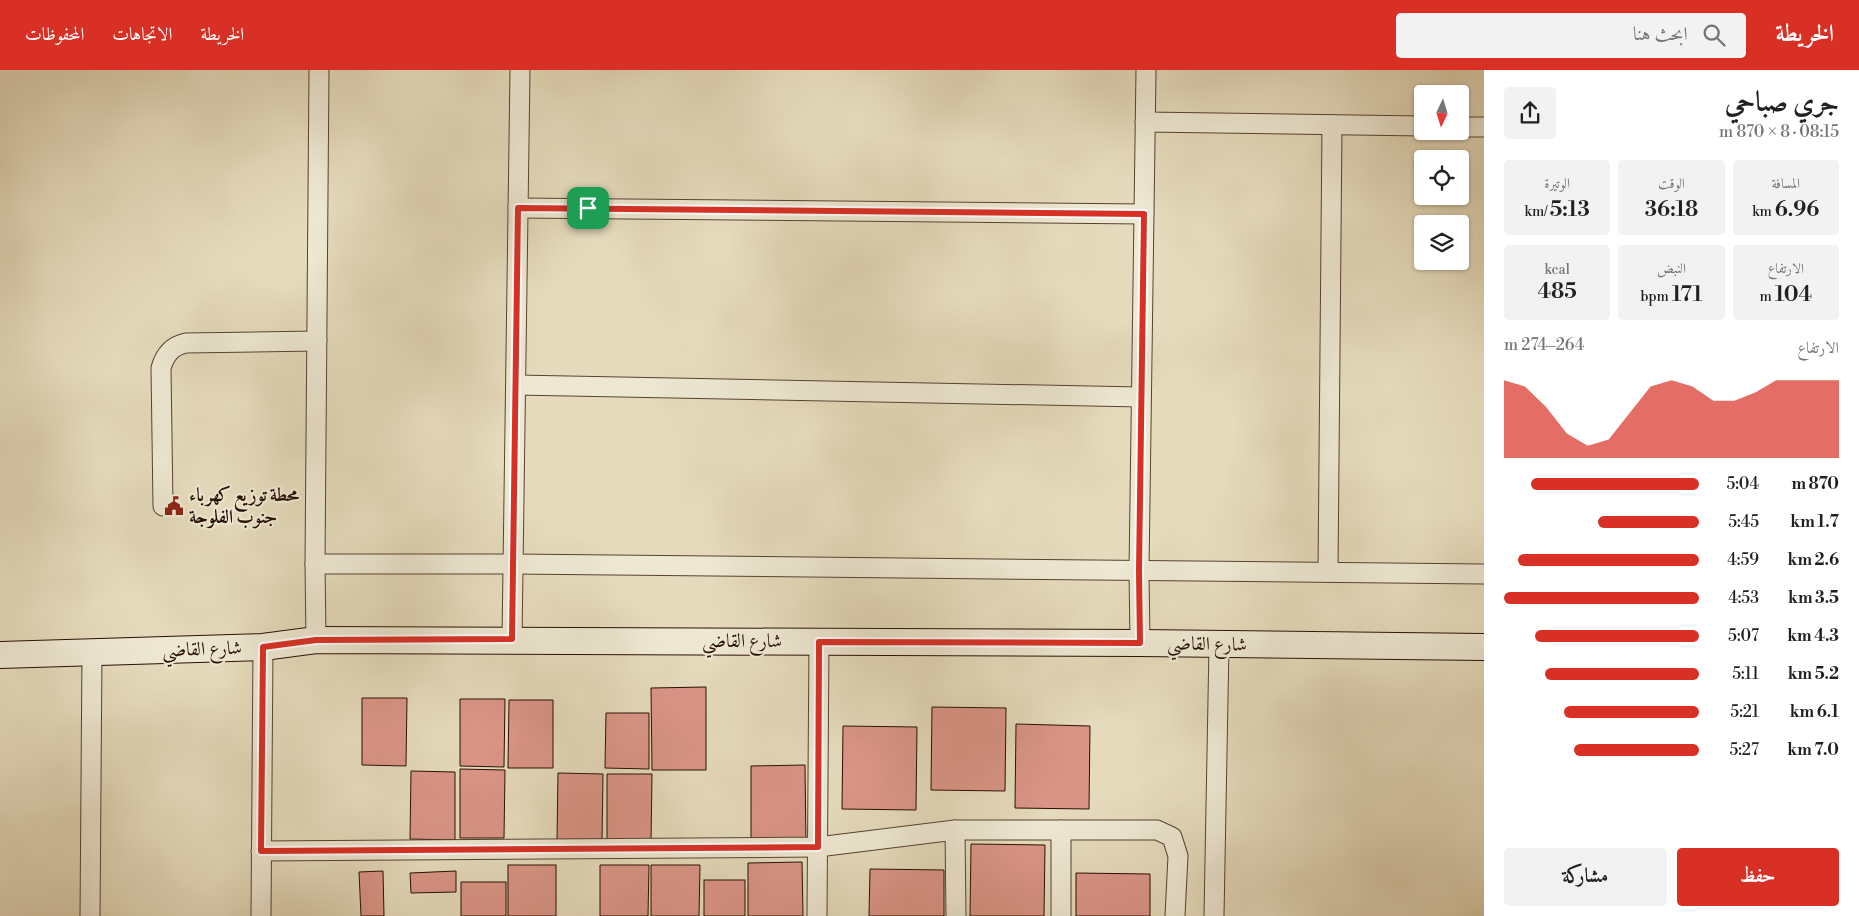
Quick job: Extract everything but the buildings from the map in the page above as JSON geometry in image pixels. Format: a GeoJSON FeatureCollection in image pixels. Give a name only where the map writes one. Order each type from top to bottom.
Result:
{"type":"FeatureCollection","features":[{"type":"Feature","properties":{"kind":"main road","name":"شارع القاضي"},"geometry":{"type":"LineString","coordinates":[[0,655],[263,647],[316,640],[512,639],[1484,647]]}},
{"type":"Feature","properties":{"kind":"street"},"geometry":{"type":"LineString","coordinates":[[316,640],[319,70]]}},
{"type":"Feature","properties":{"kind":"street"},"geometry":{"type":"LineString","coordinates":[[512,639],[520,70]]}},
{"type":"Feature","properties":{"kind":"street"},"geometry":{"type":"LineString","coordinates":[[1140,643],[1139,571],[1146,70]]}},
{"type":"Feature","properties":{"kind":"street"},"geometry":{"type":"LineString","coordinates":[[1145,122],[1414,126]]}},
{"type":"Feature","properties":{"kind":"street"},"geometry":{"type":"LineString","coordinates":[[1328,572],[1332,125]]}},
{"type":"Feature","properties":{"kind":"street"},"geometry":{"type":"LineString","coordinates":[[1469,127],[1484,127]]}},
{"type":"Feature","properties":{"kind":"street"},"geometry":{"type":"LineString","coordinates":[[518,208],[1144,214]]}},
{"type":"Feature","properties":{"kind":"street"},"geometry":{"type":"LineString","coordinates":[[163,506],[161,368],[167,354],[179,344],[186,343],[317,341]]}},
{"type":"Feature","properties":{"kind":"street"},"geometry":{"type":"LineString","coordinates":[[516,385],[1141,397]]}},
{"type":"Feature","properties":{"kind":"street"},"geometry":{"type":"LineString","coordinates":[[315,564],[514,564],[1484,574]]}},
{"type":"Feature","properties":{"kind":"street"},"geometry":{"type":"LineString","coordinates":[[817,916],[819,642]]}},
{"type":"Feature","properties":{"kind":"street"},"geometry":{"type":"LineString","coordinates":[[1214,916],[1219,645]]}},
{"type":"Feature","properties":{"kind":"street"},"geometry":{"type":"LineString","coordinates":[[261,916],[263,647]]}},
{"type":"Feature","properties":{"kind":"street"},"geometry":{"type":"LineString","coordinates":[[90,916],[92,652]]}},
{"type":"Feature","properties":{"kind":"street"},"geometry":{"type":"LineString","coordinates":[[261,851],[818,847],[955,830],[1157,830],[1172,838],[1178,856],[1175,916]]}},
{"type":"Feature","properties":{"kind":"street"},"geometry":{"type":"LineString","coordinates":[[955,830],[956,916]]}},
{"type":"Feature","properties":{"kind":"street"},"geometry":{"type":"LineString","coordinates":[[1061,830],[1061,916]]}},
{"type":"Feature","properties":{"kind":"place","name":"محطة توزيع كهرباء جنوب الفلوجة"},"geometry":{"type":"Point","coordinates":[174,506]}},
{"type":"Feature","properties":{"kind":"route"},"geometry":{"type":"LineString","coordinates":[[518,208],[588,208],[1144,214],[1139,571],[1140,643],[819,642],[818,847],[261,851],[263,647],[316,640],[512,639],[518,208]]}}]}
